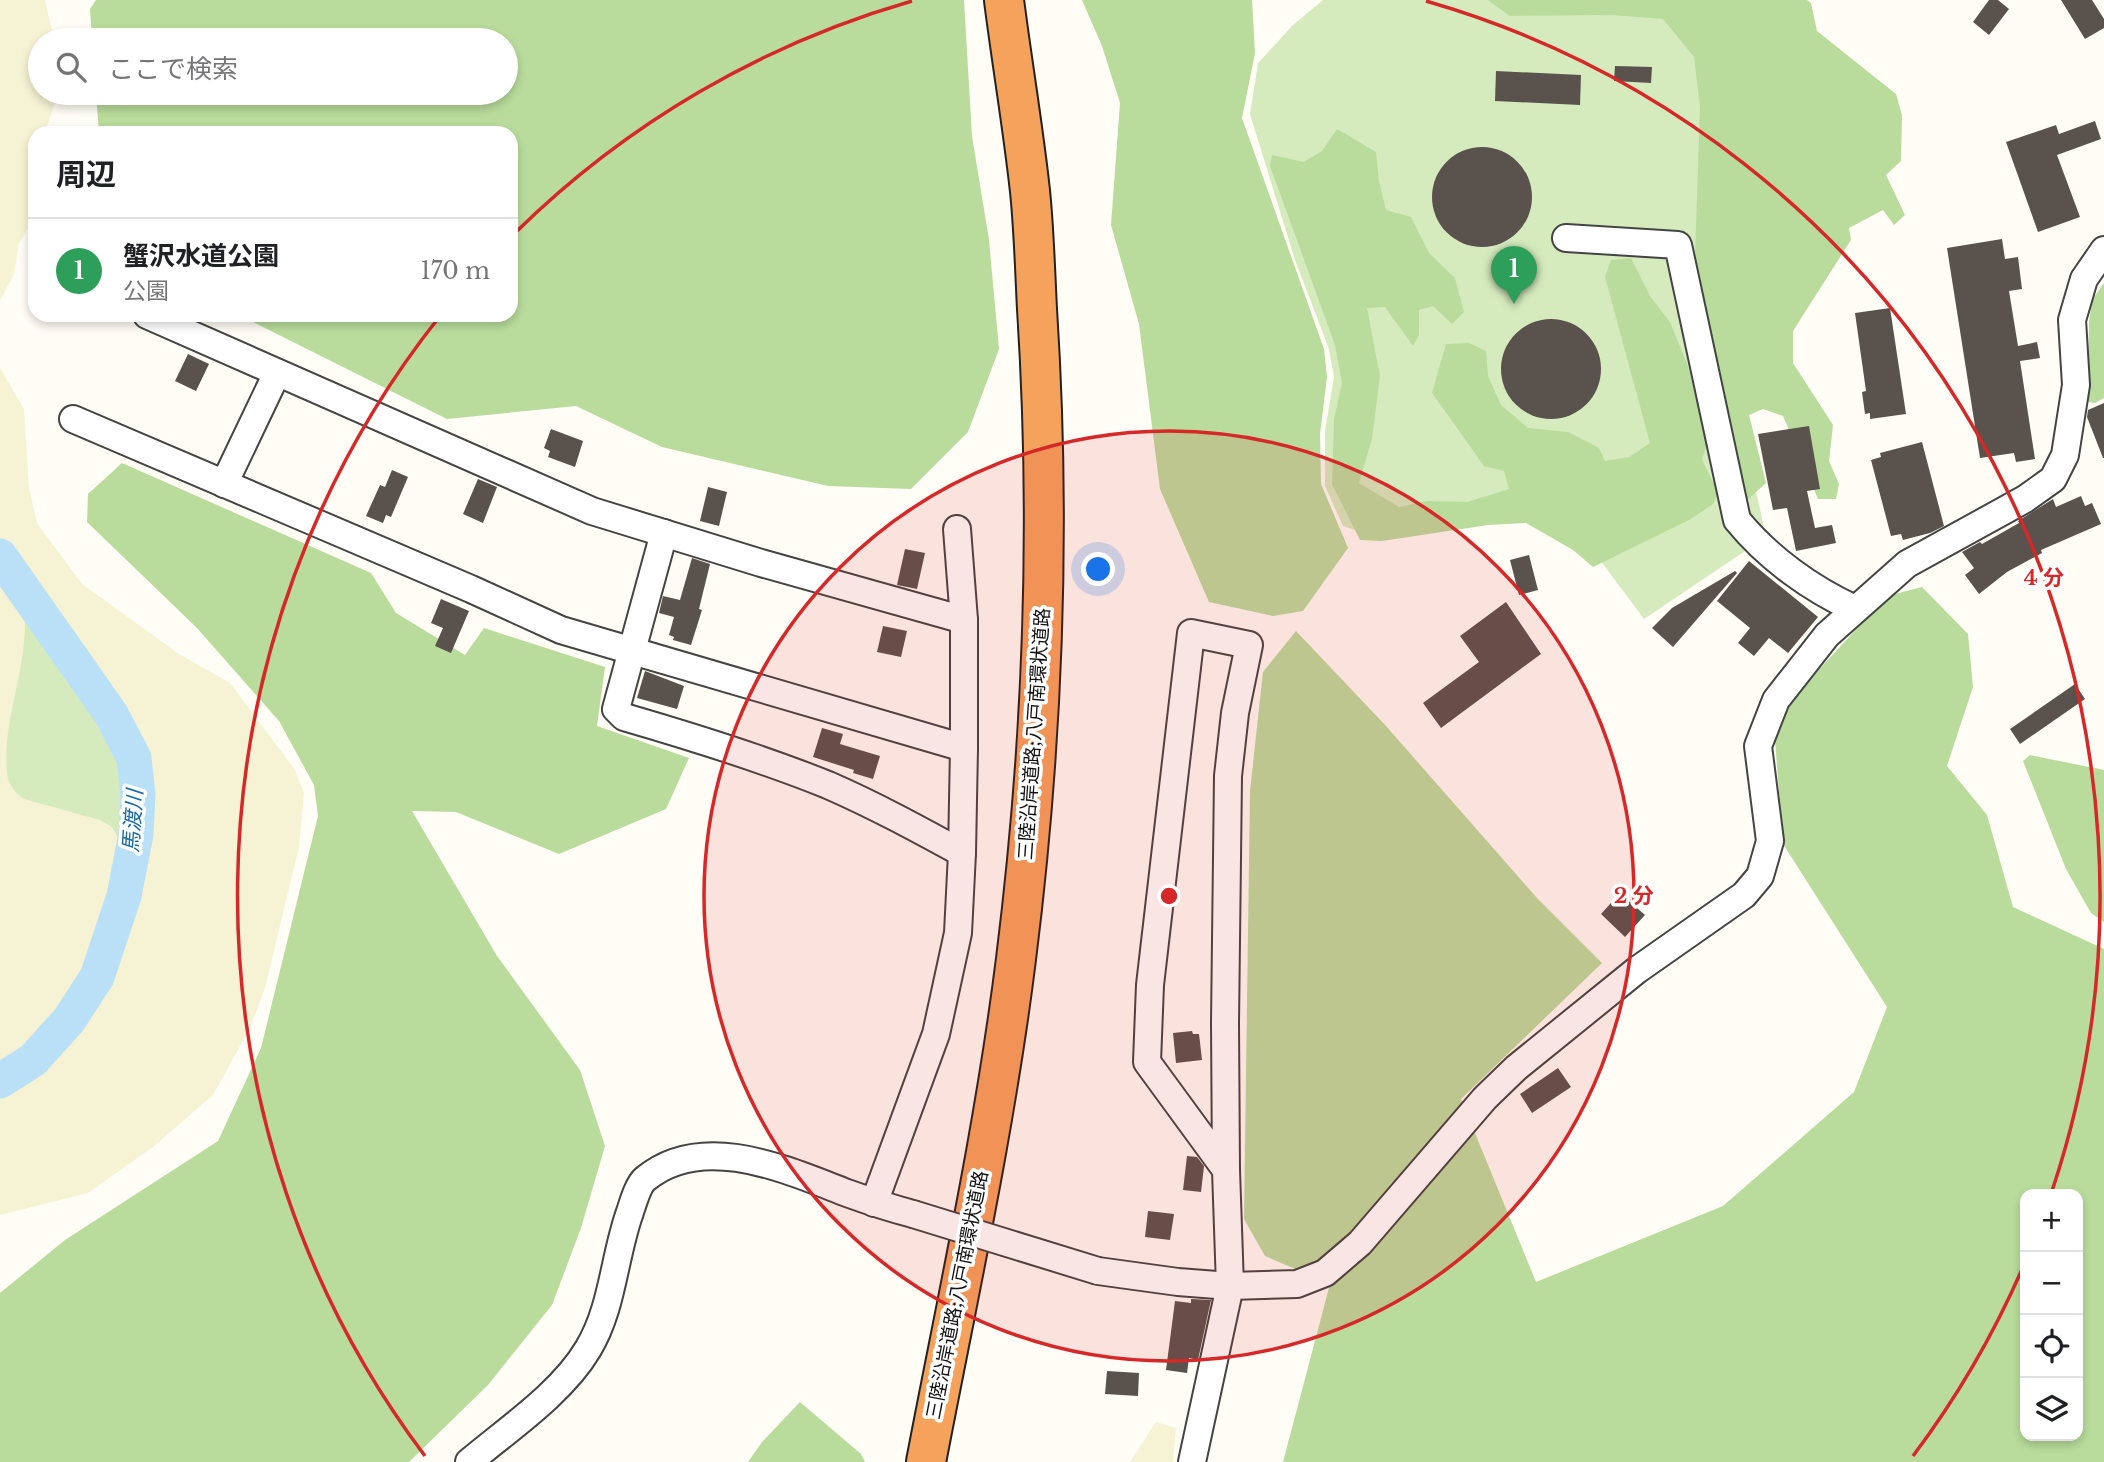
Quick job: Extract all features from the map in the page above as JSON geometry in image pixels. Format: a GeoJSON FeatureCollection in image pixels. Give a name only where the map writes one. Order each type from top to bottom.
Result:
{"type":"FeatureCollection","features":[{"type":"Feature","properties":{"kind":"highway","name":"三陸沿岸道路;八戸南環状道路"},"geometry":{"type":"LineString","coordinates":[[926,1462],[993,1108],[1016,960],[1033,793],[1041,651],[1044,518],[1041,369],[1030,192],[1004,0]]}},
{"type":"Feature","properties":{"kind":"street"},"geometry":{"type":"LineString","coordinates":[[1566,238],[1678,245],[1737,520],[1754,542],[1824,595],[1855,610]]}},
{"type":"Feature","properties":{"kind":"street"},"geometry":{"type":"LineString","coordinates":[[469,1462],[568,1376],[589,1348],[602,1318],[629,1213],[643,1180],[663,1168],[694,1157],[736,1158],[771,1164],[874,1203],[1098,1270],[1153,1279],[1230,1286],[1297,1284],[1325,1273],[1360,1243],[1485,1098],[1516,1068],[1637,970],[1744,895],[1760,876],[1770,841],[1758,746],[1776,700],[1827,635],[1908,564],[2025,499],[2053,479],[2066,455],[2076,384],[2072,320],[2084,279],[2104,250]]}},
{"type":"Feature","properties":{"kind":"street"},"geometry":{"type":"LineString","coordinates":[[163,322],[592,511],[964,620]]}},
{"type":"Feature","properties":{"kind":"street"},"geometry":{"type":"LineString","coordinates":[[224,484],[277,373]]}},
{"type":"Feature","properties":{"kind":"street"},"geometry":{"type":"LineString","coordinates":[[73,419],[561,630],[964,748]]}},
{"type":"Feature","properties":{"kind":"street"},"geometry":{"type":"LineString","coordinates":[[874,1203],[936,1034],[958,933],[962,853],[964,620],[957,529]]}},
{"type":"Feature","properties":{"kind":"street"},"geometry":{"type":"LineString","coordinates":[[664,534],[616,709],[624,717],[722,745],[829,786],[962,853]]}},
{"type":"Feature","properties":{"kind":"street"},"geometry":{"type":"LineString","coordinates":[[1192,1462],[1230,1286],[1225,1023],[1228,776],[1235,713],[1249,645],[1191,633],[1150,985],[1147,1062],[1226,1170]]}},
{"type":"Feature","properties":{"kind":"shaded area"},"geometry":{"type":"Polygon","coordinates":[[[0,0],[45,0],[51,28],[28,28],[28,105],[54,105],[47,126],[28,126],[28,228],[19,243],[14,274],[0,301],[0,0]]]}},
{"type":"Feature","properties":{"kind":"shaded area"},"geometry":{"type":"Polygon","coordinates":[[[0,368],[24,409],[29,488],[37,523],[82,584],[179,654],[230,683],[295,770],[304,793],[299,847],[265,988],[250,1028],[213,1095],[153,1147],[88,1193],[0,1215],[0,368]]]}},
{"type":"Feature","properties":{"kind":"shaded area"},"geometry":{"type":"Polygon","coordinates":[[[1156,1422],[1176,1428],[1173,1462],[1130,1462],[1156,1422]]]}},
{"type":"Feature","properties":{"kind":"green space"},"geometry":{"type":"Polygon","coordinates":[[[96,0],[964,0],[972,136],[989,240],[999,349],[968,432],[911,489],[828,486],[662,447],[576,406],[447,419],[253,322],[518,322],[518,126],[98,126],[97,105],[518,105],[518,28],[91,28],[90,9],[96,0]]]}},
{"type":"Feature","properties":{"kind":"green space"},"geometry":{"type":"Polygon","coordinates":[[[1082,0],[1252,0],[1255,53],[1242,118],[1324,349],[1327,377],[1320,434],[1321,484],[1348,548],[1303,611],[1273,616],[1209,602],[1160,489],[1139,324],[1111,225],[1120,103],[1102,46],[1082,0]]]}},
{"type":"Feature","properties":{"kind":"green space"},"geometry":{"type":"Polygon","coordinates":[[[1323,0],[1693,0],[1702,22],[1705,258],[1766,537],[1644,619],[1559,505],[1373,536],[1343,526],[1325,486],[1325,431],[1334,377],[1329,349],[1295,260],[1250,114],[1258,63],[1292,26],[1323,0]]]}},
{"type":"Feature","properties":{"kind":"green space"},"geometry":{"type":"Polygon","coordinates":[[[1488,0],[1807,0],[1811,3],[1817,31],[1896,94],[1902,115],[1901,161],[1886,175],[1905,215],[1894,225],[1883,210],[1849,228],[1851,240],[1793,331],[1793,363],[1833,425],[1829,461],[1839,484],[1836,499],[1818,499],[1783,416],[1763,409],[1749,415],[1766,483],[1744,503],[1695,256],[1700,107],[1694,57],[1663,19],[1613,15],[1510,16],[1488,0]]]}},
{"type":"Feature","properties":{"kind":"green space"},"geometry":{"type":"Polygon","coordinates":[[[1337,129],[1376,152],[1386,210],[1411,217],[1429,253],[1455,278],[1464,312],[1452,324],[1433,306],[1419,310],[1419,335],[1413,346],[1385,307],[1367,308],[1380,376],[1372,439],[1359,483],[1399,507],[1427,501],[1467,502],[1509,489],[1504,471],[1484,466],[1432,393],[1446,344],[1469,343],[1486,351],[1488,376],[1501,405],[1528,428],[1568,432],[1599,448],[1605,461],[1629,457],[1650,443],[1605,277],[1611,260],[1631,258],[1650,296],[1670,322],[1688,366],[1707,444],[1702,460],[1718,492],[1713,504],[1689,520],[1593,567],[1573,550],[1526,523],[1488,525],[1382,541],[1360,540],[1332,484],[1334,419],[1342,383],[1335,345],[1270,166],[1272,155],[1304,162],[1322,151],[1337,129]]]}},
{"type":"Feature","properties":{"kind":"green space"},"geometry":{"type":"Polygon","coordinates":[[[2104,283],[2104,398],[2095,403],[2083,401],[2088,377],[2092,300],[2104,283]]]}},
{"type":"Feature","properties":{"kind":"green space"},"geometry":{"type":"Polygon","coordinates":[[[122,463],[371,573],[396,613],[465,655],[484,628],[605,667],[597,726],[689,758],[666,809],[559,854],[456,812],[412,811],[497,956],[580,1070],[605,1146],[581,1228],[552,1305],[488,1385],[409,1462],[0,1462],[0,1293],[65,1240],[218,1141],[261,1048],[318,816],[314,785],[279,721],[197,628],[87,522],[88,494],[122,463]]]}},
{"type":"Feature","properties":{"kind":"green space"},"geometry":{"type":"Polygon","coordinates":[[[1922,587],[1968,634],[1973,687],[1947,766],[1987,815],[2013,907],[2104,949],[2104,1462],[1283,1462],[1330,1284],[1265,1256],[1244,1219],[1250,791],[1263,672],[1296,631],[1386,726],[1537,898],[1602,963],[1461,1099],[1536,1282],[1723,1206],[1854,1092],[1887,1007],[1783,844],[1774,727],[1811,678],[1887,596],[1922,587]]]}},
{"type":"Feature","properties":{"kind":"green space"},"geometry":{"type":"Polygon","coordinates":[[[34,619],[105,728],[119,758],[126,788],[125,836],[120,841],[112,827],[100,820],[24,799],[9,781],[6,754],[22,659],[25,621],[34,619]]]}},
{"type":"Feature","properties":{"kind":"green space"},"geometry":{"type":"Polygon","coordinates":[[[2030,755],[2104,770],[2104,922],[2091,913],[2066,869],[2023,761],[2030,755]]]}},
{"type":"Feature","properties":{"kind":"green space"},"geometry":{"type":"Polygon","coordinates":[[[800,1402],[861,1454],[865,1462],[748,1462],[762,1442],[800,1402]]]}},
{"type":"Feature","properties":{"kind":"building"},"geometry":{"type":"Polygon","coordinates":[[[1989,0],[1998,0],[2009,9],[1989,35],[1973,22],[1989,0]]]}},
{"type":"Feature","properties":{"kind":"building"},"geometry":{"type":"Polygon","coordinates":[[[2061,0],[2092,0],[2104,19],[2104,28],[2085,39],[2061,0]]]}},
{"type":"Feature","properties":{"kind":"building"},"geometry":{"type":"Polygon","coordinates":[[[1615,66],[1652,67],[1651,83],[1614,81],[1615,66]]]}},
{"type":"Feature","properties":{"kind":"building"},"geometry":{"type":"Polygon","coordinates":[[[1496,71],[1581,75],[1580,105],[1495,101],[1496,71]]]}},
{"type":"Feature","properties":{"kind":"building"},"geometry":{"type":"Polygon","coordinates":[[[2095,121],[2101,139],[2057,155],[2080,217],[2038,232],[2006,142],[2056,125],[2059,134],[2095,121]]]}},
{"type":"Feature","properties":{"kind":"building"},"geometry":{"type":"Polygon","coordinates":[[[1482,147],[1510,155],[1524,169],[1532,197],[1524,225],[1510,239],[1482,247],[1454,239],[1440,225],[1432,197],[1440,169],[1454,155],[1482,147]]]}},
{"type":"Feature","properties":{"kind":"building"},"geometry":{"type":"Polygon","coordinates":[[[2002,239],[2005,259],[2018,257],[2022,289],[2009,291],[2018,346],[2037,342],[2040,358],[2020,361],[2035,459],[2016,462],[2014,453],[1980,458],[1947,248],[2002,239]]]}},
{"type":"Feature","properties":{"kind":"building"},"geometry":{"type":"Polygon","coordinates":[[[1890,308],[1906,414],[1870,419],[1870,413],[1865,414],[1862,392],[1866,391],[1855,313],[1890,308]]]}},
{"type":"Feature","properties":{"kind":"building"},"geometry":{"type":"Polygon","coordinates":[[[1551,319],[1579,327],[1593,341],[1601,369],[1593,397],[1579,411],[1551,419],[1523,411],[1509,397],[1501,369],[1509,341],[1523,327],[1551,319]]]}},
{"type":"Feature","properties":{"kind":"building"},"geometry":{"type":"Polygon","coordinates":[[[188,354],[209,364],[196,391],[175,381],[188,354]]]}},
{"type":"Feature","properties":{"kind":"building"},"geometry":{"type":"Polygon","coordinates":[[[2104,403],[2103,458],[2087,417],[2088,410],[2104,403]]]}},
{"type":"Feature","properties":{"kind":"building"},"geometry":{"type":"Polygon","coordinates":[[[1809,426],[1820,489],[1807,491],[1815,528],[1832,525],[1836,543],[1796,551],[1787,508],[1773,510],[1758,434],[1809,426]]]}},
{"type":"Feature","properties":{"kind":"building"},"geometry":{"type":"Polygon","coordinates":[[[551,429],[583,441],[575,467],[548,457],[550,451],[544,448],[551,429]]]}},
{"type":"Feature","properties":{"kind":"building"},"geometry":{"type":"Polygon","coordinates":[[[1922,442],[1944,526],[1930,533],[1903,540],[1901,534],[1891,536],[1871,460],[1881,457],[1880,453],[1922,442]]]}},
{"type":"Feature","properties":{"kind":"building"},"geometry":{"type":"Polygon","coordinates":[[[392,470],[408,477],[391,517],[386,515],[383,523],[366,516],[380,485],[385,487],[392,470]]]}},
{"type":"Feature","properties":{"kind":"building"},"geometry":{"type":"Polygon","coordinates":[[[478,479],[497,487],[483,523],[463,514],[478,479]]]}},
{"type":"Feature","properties":{"kind":"building"},"geometry":{"type":"Polygon","coordinates":[[[708,487],[727,492],[719,526],[700,521],[708,487]]]}},
{"type":"Feature","properties":{"kind":"building"},"geometry":{"type":"Polygon","coordinates":[[[2081,496],[2085,506],[2092,503],[2101,524],[2041,550],[2042,553],[2007,572],[1979,594],[1965,575],[1974,568],[1962,552],[2019,523],[2018,521],[2053,499],[2056,507],[2081,496]]]}},
{"type":"Feature","properties":{"kind":"building"},"geometry":{"type":"Polygon","coordinates":[[[905,549],[925,553],[917,589],[897,585],[905,549]]]}},
{"type":"Feature","properties":{"kind":"building"},"geometry":{"type":"Polygon","coordinates":[[[1529,555],[1538,590],[1519,595],[1510,560],[1529,555]]]}},
{"type":"Feature","properties":{"kind":"building"},"geometry":{"type":"Polygon","coordinates":[[[692,558],[710,564],[699,609],[702,610],[691,645],[673,640],[674,637],[669,635],[674,617],[659,613],[663,596],[680,600],[692,558]]]}},
{"type":"Feature","properties":{"kind":"building"},"geometry":{"type":"Polygon","coordinates":[[[1749,561],[1818,617],[1788,653],[1769,638],[1754,656],[1738,643],[1750,628],[1717,601],[1749,561]]]}},
{"type":"Feature","properties":{"kind":"building"},"geometry":{"type":"Polygon","coordinates":[[[1735,571],[1737,573],[1673,647],[1652,628],[1672,608],[1735,571]]]}},
{"type":"Feature","properties":{"kind":"building"},"geometry":{"type":"Polygon","coordinates":[[[441,599],[469,611],[451,653],[435,646],[443,628],[431,623],[441,599]]]}},
{"type":"Feature","properties":{"kind":"building"},"geometry":{"type":"Polygon","coordinates":[[[1506,602],[1541,654],[1441,728],[1423,703],[1479,662],[1460,636],[1506,602]]]}},
{"type":"Feature","properties":{"kind":"building"},"geometry":{"type":"Polygon","coordinates":[[[883,626],[907,631],[901,657],[877,652],[883,626]]]}},
{"type":"Feature","properties":{"kind":"building"},"geometry":{"type":"Polygon","coordinates":[[[645,671],[684,686],[677,709],[637,698],[645,671]]]}},
{"type":"Feature","properties":{"kind":"building"},"geometry":{"type":"Polygon","coordinates":[[[2075,684],[2085,699],[2020,744],[2010,729],[2075,684]]]}},
{"type":"Feature","properties":{"kind":"building"},"geometry":{"type":"Polygon","coordinates":[[[822,728],[843,734],[840,744],[880,756],[873,779],[813,757],[822,728]]]}},
{"type":"Feature","properties":{"kind":"building"},"geometry":{"type":"Polygon","coordinates":[[[1620,893],[1645,915],[1625,937],[1601,914],[1620,893]]]}},
{"type":"Feature","properties":{"kind":"building"},"geometry":{"type":"Polygon","coordinates":[[[1192,1031],[1193,1034],[1199,1034],[1202,1060],[1176,1063],[1173,1033],[1192,1031]]]}},
{"type":"Feature","properties":{"kind":"building"},"geometry":{"type":"Polygon","coordinates":[[[1558,1068],[1571,1087],[1532,1113],[1520,1094],[1558,1068]]]}},
{"type":"Feature","properties":{"kind":"building"},"geometry":{"type":"Polygon","coordinates":[[[1187,1156],[1197,1157],[1204,1166],[1201,1192],[1183,1190],[1187,1156]]]}},
{"type":"Feature","properties":{"kind":"building"},"geometry":{"type":"Polygon","coordinates":[[[1148,1211],[1174,1214],[1170,1240],[1145,1237],[1148,1211]]]}},
{"type":"Feature","properties":{"kind":"building"},"geometry":{"type":"Polygon","coordinates":[[[1191,1299],[1211,1300],[1198,1360],[1189,1358],[1187,1373],[1166,1370],[1175,1301],[1191,1303],[1191,1299]]]}},
{"type":"Feature","properties":{"kind":"building"},"geometry":{"type":"Polygon","coordinates":[[[1107,1371],[1139,1373],[1138,1396],[1105,1394],[1107,1371]]]}},
{"type":"Feature","properties":{"kind":"waterway","name":"馬渡川"},"geometry":{"type":"LineString","coordinates":[[0,556],[111,714],[134,758],[138,794],[136,834],[124,896],[97,977],[69,1020],[33,1060],[0,1081]]}},
{"type":"Feature","properties":{"kind":"place","name":"蟹沢水道公園"},"geometry":{"type":"Point","coordinates":[1514,304]}}]}
